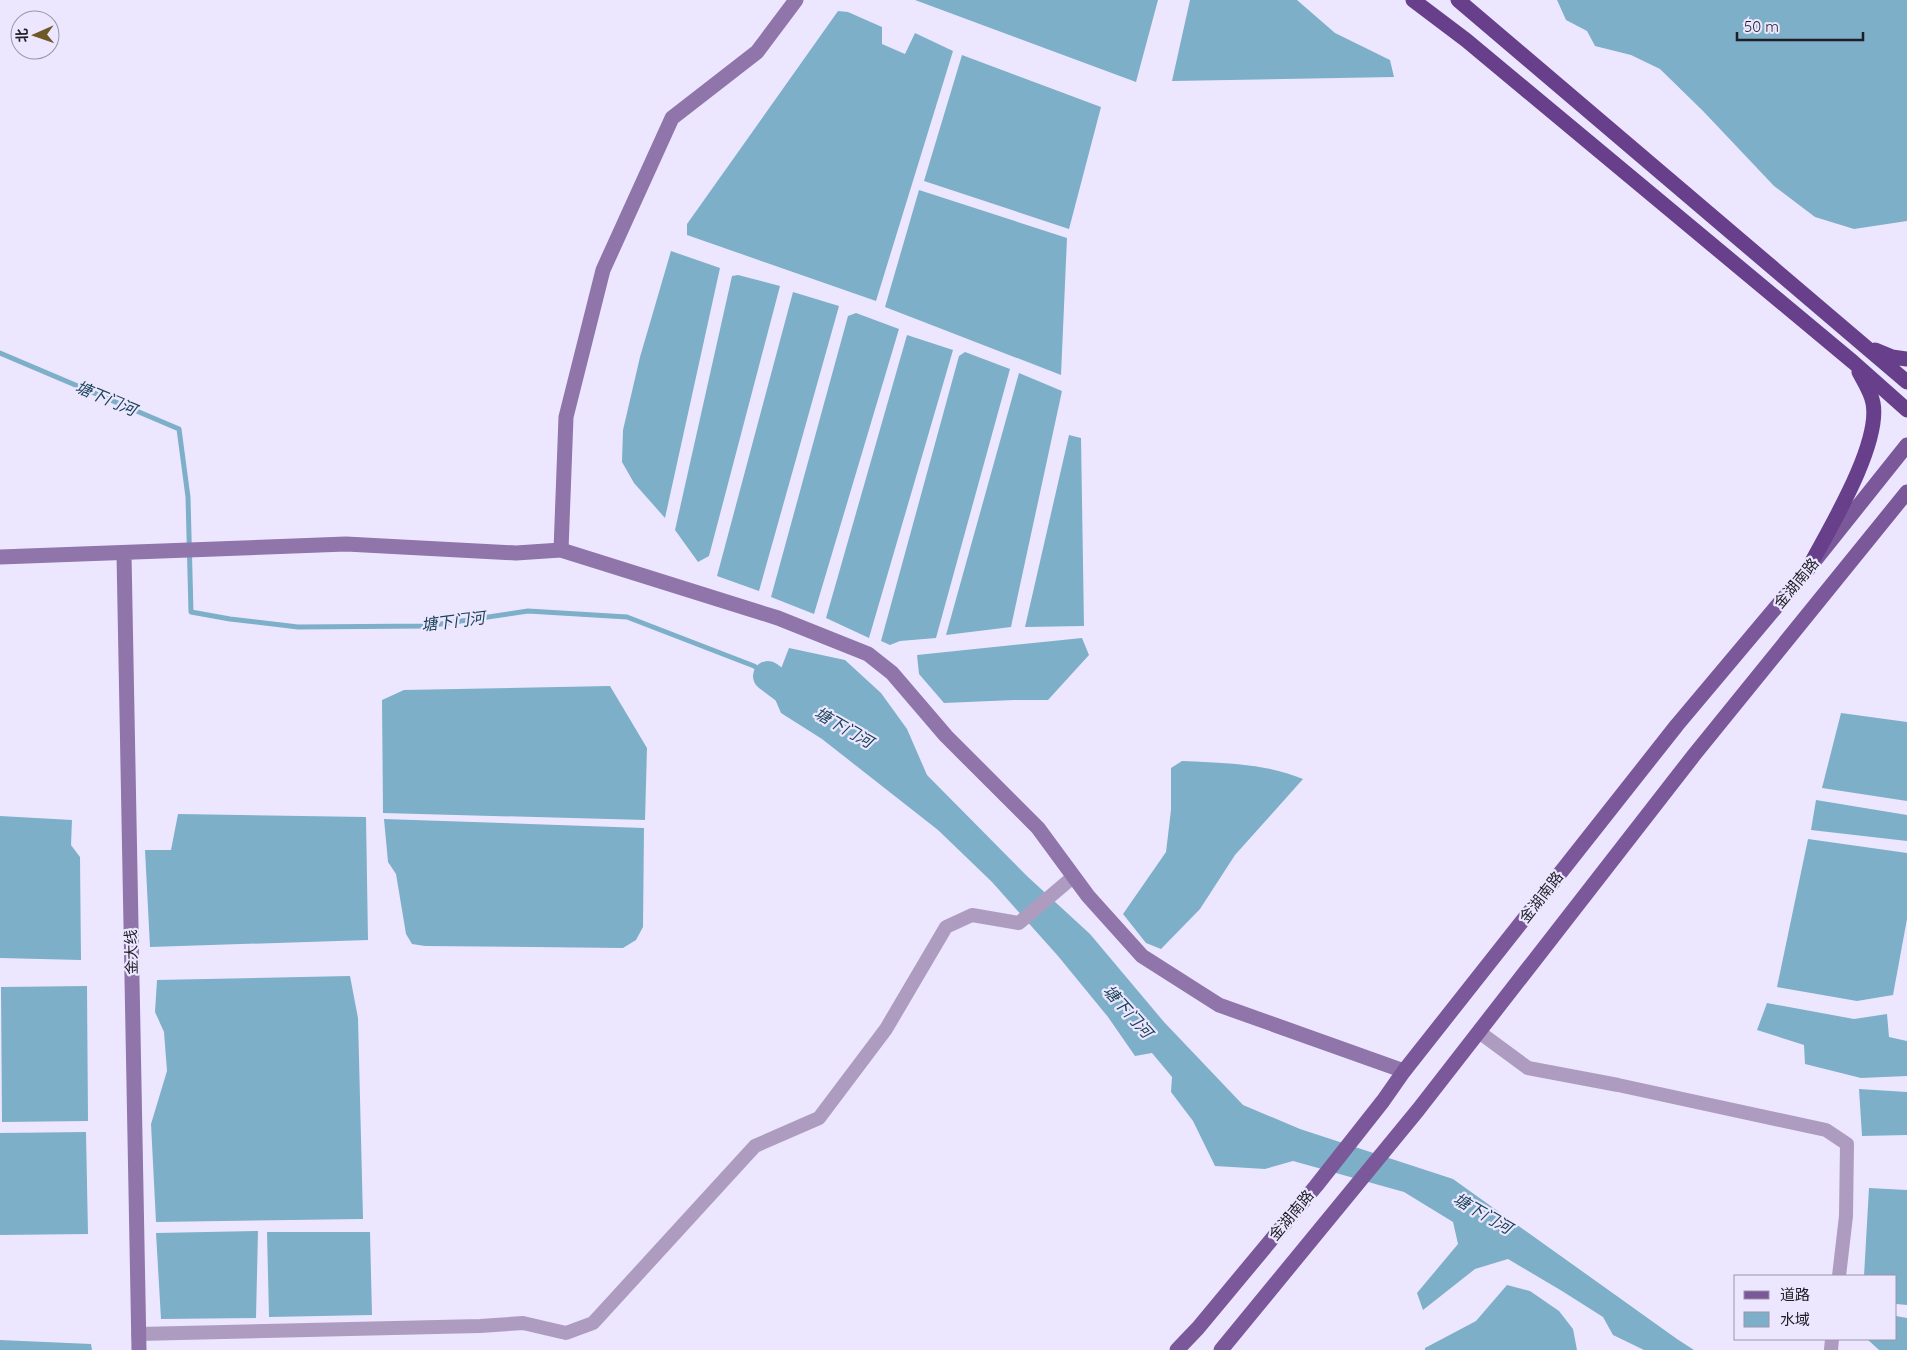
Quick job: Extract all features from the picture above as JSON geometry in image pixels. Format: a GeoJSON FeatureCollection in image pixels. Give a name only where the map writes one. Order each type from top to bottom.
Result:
{"type":"FeatureCollection","features":[{"type":"Feature","properties":{"kind":"highway"},"geometry":{"type":"LineString","coordinates":[[1414,0],[1466,40],[1853,362],[1907,410]]}},
{"type":"Feature","properties":{"kind":"highway"},"geometry":{"type":"LineString","coordinates":[[1458,0],[1907,382]]}},
{"type":"Feature","properties":{"kind":"highway"},"geometry":{"type":"LineString","coordinates":[[1859,342],[1892,357],[1907,359]]}},
{"type":"Feature","properties":{"kind":"highway"},"geometry":{"type":"LineString","coordinates":[[1808,570],[1855,477],[1868,447],[1874,426],[1872,396],[1853,362]]}},
{"type":"Feature","properties":{"kind":"main road","name":"金湖南路"},"geometry":{"type":"LineString","coordinates":[[1177,1350],[1198,1328],[1316,1186],[1383,1101],[1404,1071],[1677,725],[1808,570],[1907,445]]}},
{"type":"Feature","properties":{"kind":"main road","name":"金湖南路"},"geometry":{"type":"LineString","coordinates":[[1221,1350],[1413,1117],[1694,755],[1907,492]]}},
{"type":"Feature","properties":{"kind":"street"},"geometry":{"type":"LineString","coordinates":[[562,550],[566,417],[603,270],[672,118],[757,52],[796,0]]}},
{"type":"Feature","properties":{"kind":"street"},"geometry":{"type":"LineString","coordinates":[[0,557],[124,554],[163,550],[214,550],[346,544],[516,553],[562,550],[778,618],[868,654],[892,673],[946,736],[1038,828],[1088,896],[1142,956],[1219,1005],[1404,1071]]}},
{"type":"Feature","properties":{"kind":"street","name":"金大线"},"geometry":{"type":"LineString","coordinates":[[124,554],[139,1350]]}},
{"type":"Feature","properties":{"kind":"street"},"geometry":{"type":"LineString","coordinates":[[138,1334],[480,1326],[523,1322],[566,1334],[593,1323],[755,1146],[819,1118],[886,1029],[946,927],[972,915],[1019,923],[1073,877]]}},
{"type":"Feature","properties":{"kind":"street"},"geometry":{"type":"LineString","coordinates":[[1479,1032],[1528,1068],[1618,1085],[1826,1130],[1847,1144],[1846,1216],[1839,1275]]}},
{"type":"Feature","properties":{"kind":"water"},"geometry":{"type":"Polygon","coordinates":[[[915,0],[1158,0],[1136,82],[915,0]]]}},
{"type":"Feature","properties":{"kind":"water"},"geometry":{"type":"Polygon","coordinates":[[[1190,0],[1297,0],[1335,33],[1390,60],[1394,77],[1172,81],[1190,0]]]}},
{"type":"Feature","properties":{"kind":"water"},"geometry":{"type":"Polygon","coordinates":[[[1557,0],[1907,0],[1907,221],[1854,229],[1815,217],[1774,186],[1660,69],[1631,55],[1595,46],[1587,31],[1566,20],[1557,0]]]}},
{"type":"Feature","properties":{"kind":"water"},"geometry":{"type":"Polygon","coordinates":[[[838,11],[848,12],[882,27],[882,44],[905,54],[915,33],[953,51],[876,301],[687,235],[687,224],[838,11]]]}},
{"type":"Feature","properties":{"kind":"water"},"geometry":{"type":"Polygon","coordinates":[[[962,55],[1101,107],[1069,229],[924,181],[962,55]]]}},
{"type":"Feature","properties":{"kind":"water"},"geometry":{"type":"Polygon","coordinates":[[[919,190],[1067,238],[1061,375],[885,307],[919,190]]]}},
{"type":"Feature","properties":{"kind":"water"},"geometry":{"type":"Polygon","coordinates":[[[671,251],[720,268],[665,518],[634,483],[622,462],[623,430],[640,357],[671,251]]]}},
{"type":"Feature","properties":{"kind":"water"},"geometry":{"type":"Polygon","coordinates":[[[738,275],[780,286],[709,556],[698,562],[675,530],[732,276],[738,275]]]}},
{"type":"Feature","properties":{"kind":"water"},"geometry":{"type":"Polygon","coordinates":[[[793,292],[839,306],[759,591],[717,576],[793,292]]]}},
{"type":"Feature","properties":{"kind":"water"},"geometry":{"type":"Polygon","coordinates":[[[856,313],[899,329],[814,614],[771,597],[848,316],[856,313]]]}},
{"type":"Feature","properties":{"kind":"water"},"geometry":{"type":"Polygon","coordinates":[[[907,335],[953,350],[869,638],[826,618],[907,335]]]}},
{"type":"Feature","properties":{"kind":"water"},"geometry":{"type":"Polygon","coordinates":[[[965,352],[1010,369],[936,638],[900,641],[890,645],[881,641],[959,356],[965,352]]]}},
{"type":"Feature","properties":{"kind":"water"},"geometry":{"type":"Polygon","coordinates":[[[1019,373],[1062,391],[1011,627],[946,635],[1019,373]]]}},
{"type":"Feature","properties":{"kind":"water"},"geometry":{"type":"Polygon","coordinates":[[[1069,435],[1081,438],[1084,626],[1025,627],[1069,435]]]}},
{"type":"Feature","properties":{"kind":"water"},"geometry":{"type":"Polygon","coordinates":[[[1082,638],[1089,655],[1048,700],[944,703],[919,674],[917,655],[1082,638]]]}},
{"type":"Feature","properties":{"kind":"water"},"geometry":{"type":"Polygon","coordinates":[[[789,648],[845,660],[881,693],[907,729],[927,775],[1028,877],[1090,934],[1164,1022],[1243,1105],[1300,1129],[1453,1179],[1694,1350],[1644,1350],[1613,1335],[1603,1317],[1508,1259],[1475,1269],[1423,1310],[1417,1293],[1458,1244],[1453,1222],[1404,1192],[1293,1161],[1265,1169],[1215,1166],[1193,1121],[1171,1092],[1172,1077],[1152,1053],[1135,1056],[1108,1017],[1058,956],[992,882],[938,830],[822,739],[781,713],[772,692],[789,648]]]}},
{"type":"Feature","properties":{"kind":"water"},"geometry":{"type":"Polygon","coordinates":[[[610,686],[647,748],[645,820],[383,813],[382,700],[404,690],[610,686]]]}},
{"type":"Feature","properties":{"kind":"water"},"geometry":{"type":"Polygon","coordinates":[[[1841,713],[1907,722],[1907,801],[1822,788],[1841,713]]]}},
{"type":"Feature","properties":{"kind":"water"},"geometry":{"type":"Polygon","coordinates":[[[1182,761],[1228,763],[1259,767],[1303,779],[1235,855],[1200,909],[1161,949],[1146,943],[1123,914],[1166,852],[1171,810],[1171,768],[1182,761]]]}},
{"type":"Feature","properties":{"kind":"water"},"geometry":{"type":"Polygon","coordinates":[[[1816,800],[1907,815],[1907,841],[1811,830],[1816,800]]]}},
{"type":"Feature","properties":{"kind":"water"},"geometry":{"type":"Polygon","coordinates":[[[178,814],[366,817],[368,940],[150,947],[145,850],[171,850],[178,814]]]}},
{"type":"Feature","properties":{"kind":"water"},"geometry":{"type":"Polygon","coordinates":[[[0,816],[72,820],[71,845],[80,857],[81,960],[0,958],[0,816]]]}},
{"type":"Feature","properties":{"kind":"water"},"geometry":{"type":"Polygon","coordinates":[[[384,819],[644,828],[643,927],[636,940],[623,948],[425,946],[412,944],[406,934],[396,874],[388,862],[384,819]]]}},
{"type":"Feature","properties":{"kind":"water"},"geometry":{"type":"Polygon","coordinates":[[[1808,839],[1907,853],[1907,919],[1893,995],[1857,1001],[1777,987],[1808,839]]]}},
{"type":"Feature","properties":{"kind":"water"},"geometry":{"type":"Polygon","coordinates":[[[350,976],[358,1018],[363,1219],[156,1222],[151,1124],[167,1071],[164,1032],[155,1012],[157,980],[350,976]]]}},
{"type":"Feature","properties":{"kind":"water"},"geometry":{"type":"Polygon","coordinates":[[[87,986],[88,1121],[2,1122],[1,987],[87,986]]]}},
{"type":"Feature","properties":{"kind":"water"},"geometry":{"type":"Polygon","coordinates":[[[1767,1003],[1854,1019],[1887,1014],[1889,1037],[1907,1041],[1907,1076],[1861,1078],[1805,1064],[1804,1045],[1757,1030],[1767,1003]]]}},
{"type":"Feature","properties":{"kind":"water"},"geometry":{"type":"Polygon","coordinates":[[[1859,1089],[1907,1092],[1907,1135],[1862,1136],[1859,1089]]]}},
{"type":"Feature","properties":{"kind":"water"},"geometry":{"type":"Polygon","coordinates":[[[86,1132],[88,1234],[0,1235],[0,1133],[86,1132]]]}},
{"type":"Feature","properties":{"kind":"water"},"geometry":{"type":"Polygon","coordinates":[[[1869,1188],[1907,1190],[1907,1305],[1897,1304],[1897,1275],[1864,1275],[1869,1188]]]}},
{"type":"Feature","properties":{"kind":"water"},"geometry":{"type":"Polygon","coordinates":[[[258,1231],[256,1318],[161,1319],[156,1233],[258,1231]]]}},
{"type":"Feature","properties":{"kind":"water"},"geometry":{"type":"Polygon","coordinates":[[[267,1232],[370,1232],[372,1315],[269,1317],[267,1232]]]}},
{"type":"Feature","properties":{"kind":"water"},"geometry":{"type":"Polygon","coordinates":[[[1507,1285],[1530,1291],[1559,1311],[1573,1329],[1577,1350],[1425,1350],[1425,1348],[1476,1321],[1507,1285]]]}},
{"type":"Feature","properties":{"kind":"water"},"geometry":{"type":"Polygon","coordinates":[[[1897,1316],[1907,1318],[1907,1350],[1879,1350],[1868,1340],[1897,1340],[1897,1316]]]}},
{"type":"Feature","properties":{"kind":"water"},"geometry":{"type":"Polygon","coordinates":[[[0,1340],[91,1344],[92,1350],[0,1350],[0,1340]]]}},
{"type":"Feature","properties":{"kind":"waterway","name":"塘下门河"},"geometry":{"type":"LineString","coordinates":[[0,353],[179,429],[188,497],[191,612],[230,619],[298,627],[427,626],[528,611],[627,617],[754,666],[768,676]]}},
{"type":"Feature","properties":{"kind":"waterway","name":"塘下门河"},"geometry":{"type":"LineString","coordinates":[[768,676],[808,706]]}}]}
